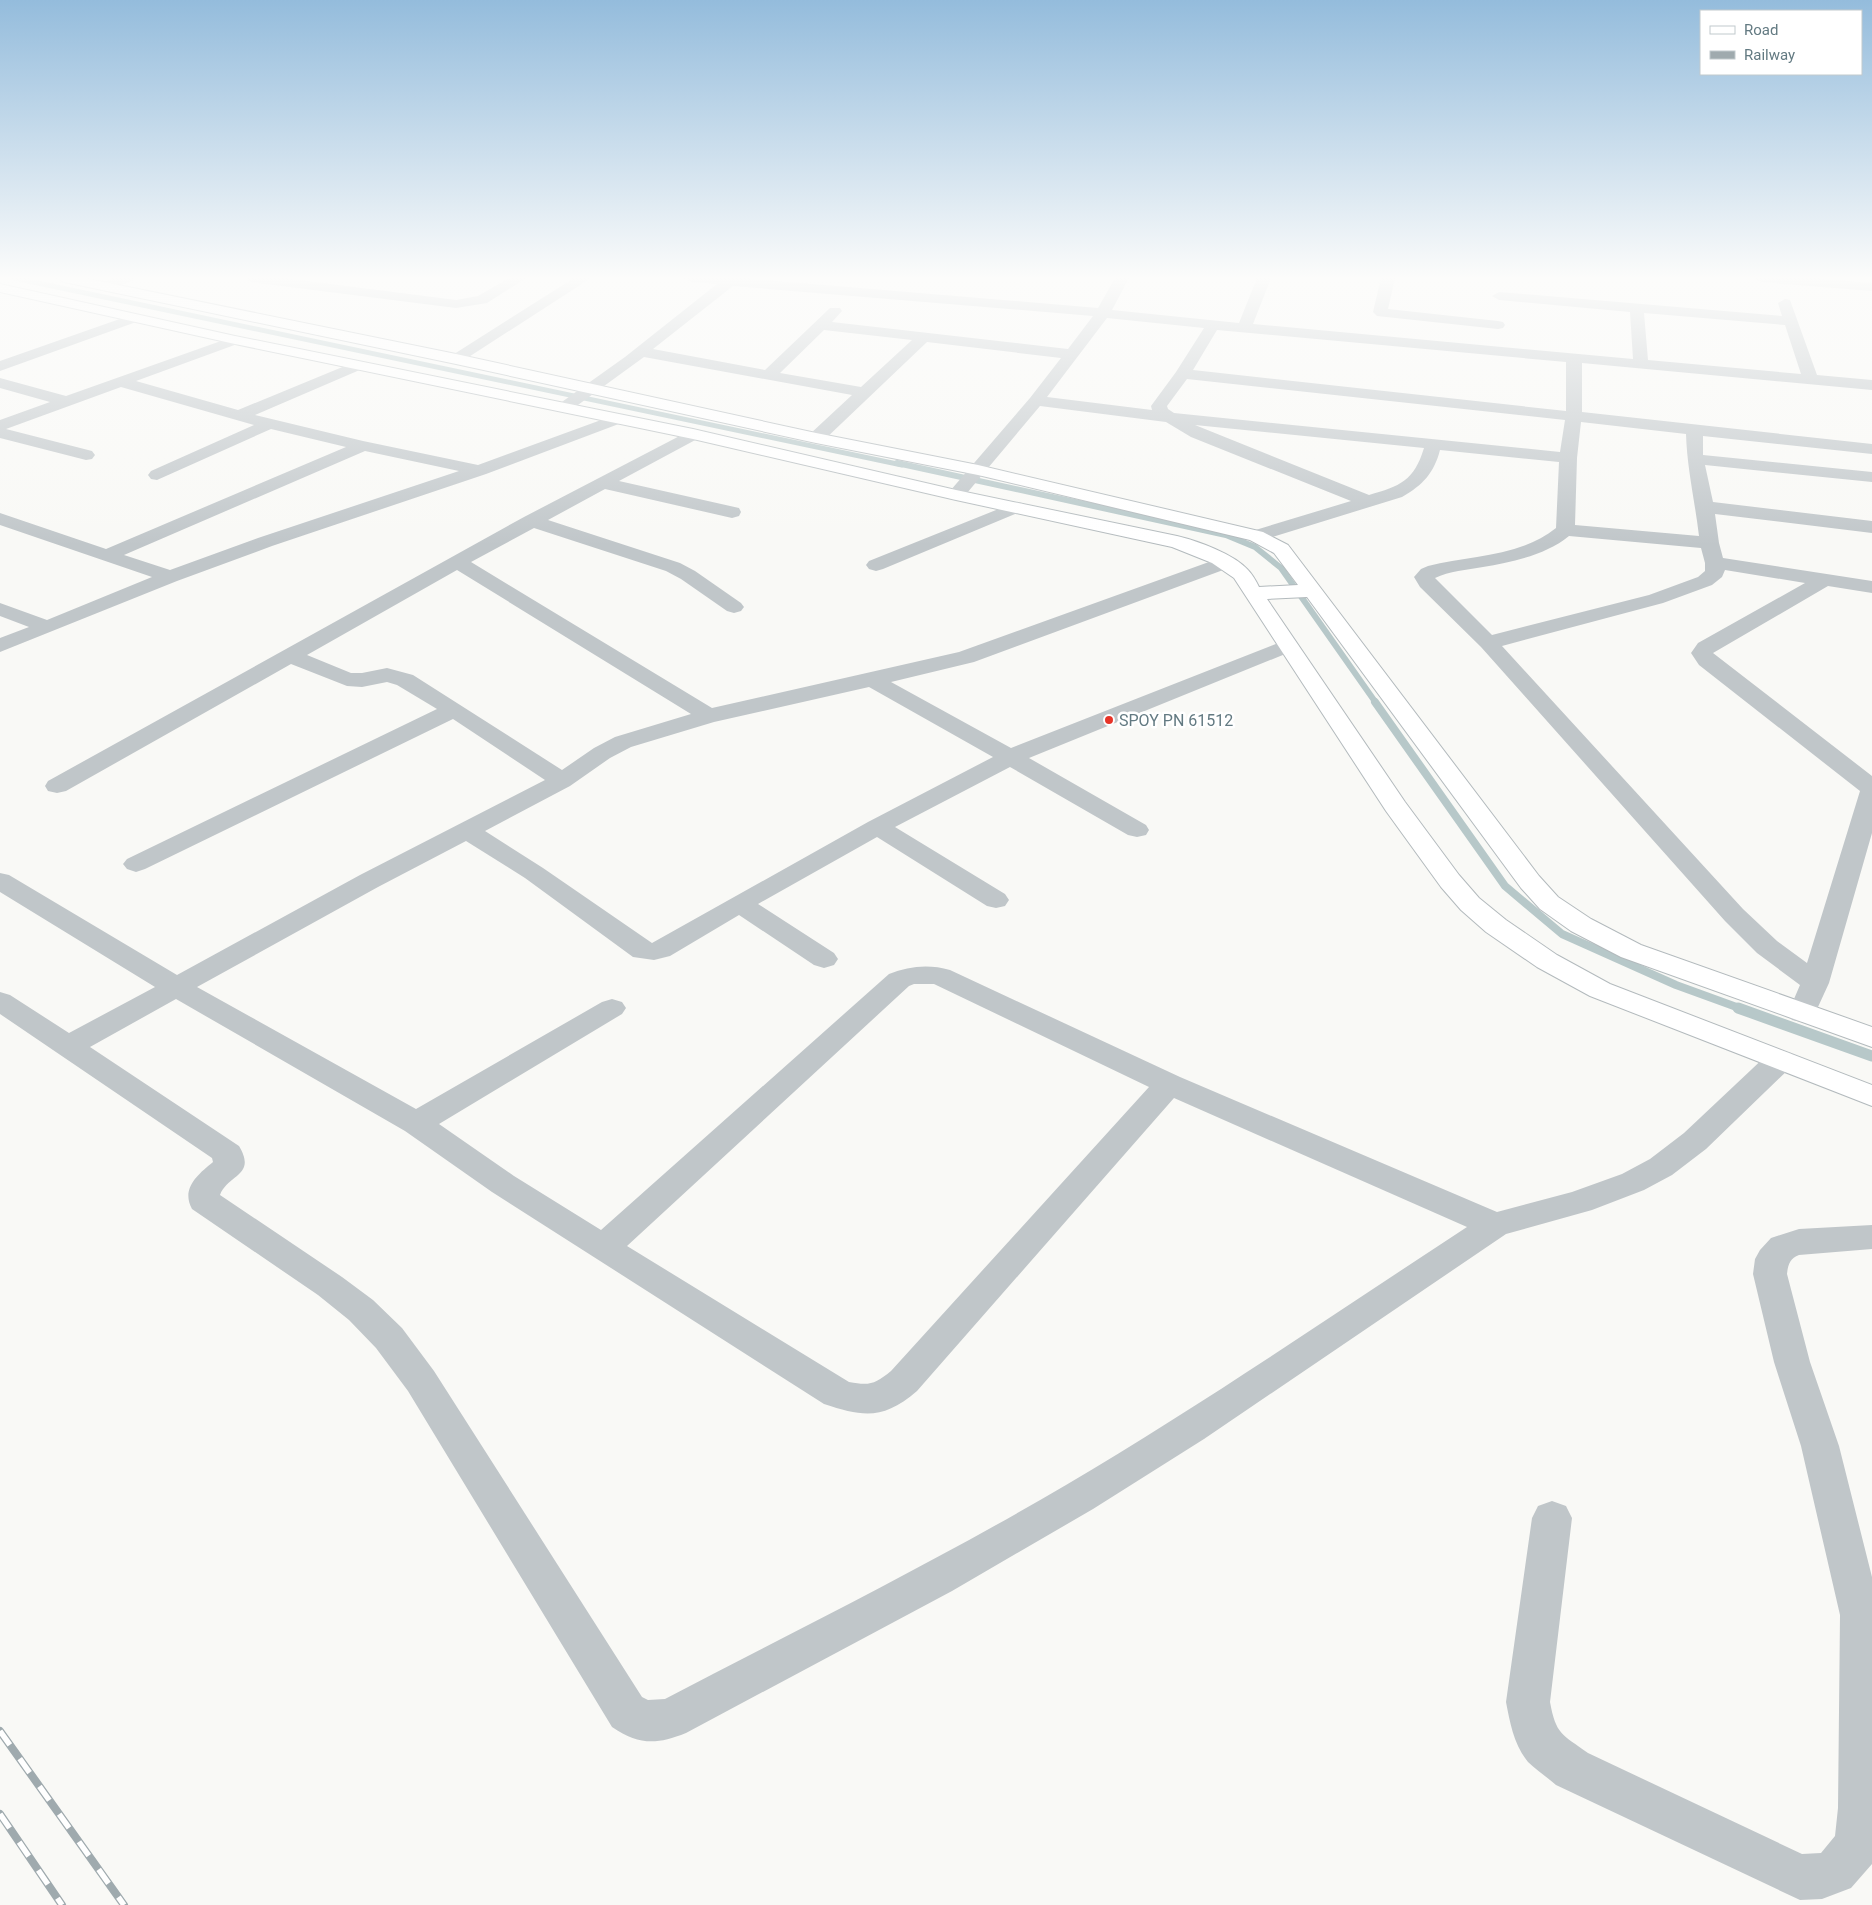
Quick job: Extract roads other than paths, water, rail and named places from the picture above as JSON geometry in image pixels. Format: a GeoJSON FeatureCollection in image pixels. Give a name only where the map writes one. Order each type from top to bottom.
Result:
{"type":"FeatureCollection","features":[{"type":"Feature","properties":{"kind":"main road"},"geometry":{"type":"LineString","coordinates":[[362,367],[569,404],[618,419],[693,434],[1256,536],[1281,549],[1308,591],[1524,874],[1549,903],[1581,925],[1631,952],[1872,1037]]}},
{"type":"Feature","properties":{"kind":"main road"},"geometry":{"type":"LineString","coordinates":[[490,367],[816,438],[966,483],[1016,507],[1177,542],[1227,562],[1261,592],[1288,646],[1395,806],[1450,881],[1470,904],[1496,926],[1547,961],[1600,990],[1872,1096]]}},
{"type":"Feature","properties":{"kind":"main road"},"geometry":{"type":"LineString","coordinates":[[1261,592],[1308,591]]}},
{"type":"Feature","properties":{"kind":"street"},"geometry":{"type":"LineString","coordinates":[[0,426],[162,367]]}},
{"type":"Feature","properties":{"kind":"street"},"geometry":{"type":"LineString","coordinates":[[238,416],[355,367]]}},
{"type":"Feature","properties":{"kind":"street"},"geometry":{"type":"LineString","coordinates":[[569,404],[623,367]]}},
{"type":"Feature","properties":{"kind":"street"},"geometry":{"type":"LineString","coordinates":[[729,367],[865,393]]}},
{"type":"Feature","properties":{"kind":"street"},"geometry":{"type":"LineString","coordinates":[[770,374],[777,367]]}},
{"type":"Feature","properties":{"kind":"street"},"geometry":{"type":"LineString","coordinates":[[816,438],[893,367]]}},
{"type":"Feature","properties":{"kind":"street"},"geometry":{"type":"LineString","coordinates":[[966,483],[1036,401],[1061,367]]}},
{"type":"Feature","properties":{"kind":"street"},"geometry":{"type":"LineString","coordinates":[[1187,367],[1159,406],[1161,412],[1197,433],[1367,501]]}},
{"type":"Feature","properties":{"kind":"street"},"geometry":{"type":"LineString","coordinates":[[1574,367],[1574,416],[1568,458],[1565,530],[1555,539],[1531,548],[1493,560],[1435,571],[1424,578],[1488,643],[1734,916],[1767,947],[1815,983]]}},
{"type":"Feature","properties":{"kind":"street"},"geometry":{"type":"LineString","coordinates":[[1664,367],[1872,385]]}},
{"type":"Feature","properties":{"kind":"street"},"geometry":{"type":"LineString","coordinates":[[1806,367],[1810,379]]}},
{"type":"Feature","properties":{"kind":"street"},"geometry":{"type":"LineString","coordinates":[[1183,374],[1868,449],[1872,476],[1695,459]]}},
{"type":"Feature","properties":{"kind":"street"},"geometry":{"type":"LineString","coordinates":[[121,382],[269,424],[480,470]]}},
{"type":"Feature","properties":{"kind":"street"},"geometry":{"type":"LineString","coordinates":[[0,383],[68,402]]}},
{"type":"Feature","properties":{"kind":"street"},"geometry":{"type":"LineString","coordinates":[[1036,401],[1168,417],[1568,458]]}},
{"type":"Feature","properties":{"kind":"street"},"geometry":{"type":"LineString","coordinates":[[0,646],[45,626],[170,577],[309,526],[480,470],[618,419]]}},
{"type":"Feature","properties":{"kind":"street"},"geometry":{"type":"LineString","coordinates":[[157,475],[269,424]]}},
{"type":"Feature","properties":{"kind":"street"},"geometry":{"type":"LineString","coordinates":[[1488,643],[1656,599],[1694,586],[1705,581],[1715,573],[1705,507],[1695,459],[1694,431]]}},
{"type":"Feature","properties":{"kind":"street"},"geometry":{"type":"LineString","coordinates":[[0,433],[86,455]]}},
{"type":"Feature","properties":{"kind":"street"},"geometry":{"type":"LineString","coordinates":[[57,786],[457,562],[693,434]]}},
{"type":"Feature","properties":{"kind":"street"},"geometry":{"type":"LineString","coordinates":[[1256,536],[1396,493],[1416,481],[1425,472],[1433,445]]}},
{"type":"Feature","properties":{"kind":"street"},"geometry":{"type":"LineString","coordinates":[[108,555],[363,446]]}},
{"type":"Feature","properties":{"kind":"street"},"geometry":{"type":"LineString","coordinates":[[602,483],[732,512]]}},
{"type":"Feature","properties":{"kind":"street"},"geometry":{"type":"LineString","coordinates":[[876,564],[1016,507]]}},
{"type":"Feature","properties":{"kind":"street"},"geometry":{"type":"LineString","coordinates":[[1705,507],[1872,527]]}},
{"type":"Feature","properties":{"kind":"street"},"geometry":{"type":"LineString","coordinates":[[0,519],[170,577]]}},
{"type":"Feature","properties":{"kind":"street"},"geometry":{"type":"LineString","coordinates":[[531,522],[673,567],[688,575],[734,607]]}},
{"type":"Feature","properties":{"kind":"street"},"geometry":{"type":"LineString","coordinates":[[1565,530],[1712,553],[1824,580],[1872,587]]}},
{"type":"Feature","properties":{"kind":"street"},"geometry":{"type":"LineString","coordinates":[[457,562],[709,716]]}},
{"type":"Feature","properties":{"kind":"street"},"geometry":{"type":"LineString","coordinates":[[69,1046],[466,830],[562,781],[602,752],[623,742],[709,716],[966,657],[1227,562]]}},
{"type":"Feature","properties":{"kind":"street"},"geometry":{"type":"LineString","coordinates":[[1802,1013],[1815,983],[1872,789],[1707,660],[1702,653],[1705,647],[1824,580]]}},
{"type":"Feature","properties":{"kind":"street"},"geometry":{"type":"LineString","coordinates":[[0,609],[45,626]]}},
{"type":"Feature","properties":{"kind":"street"},"geometry":{"type":"LineString","coordinates":[[466,830],[534,874],[643,951],[654,952],[877,827],[1010,757],[1288,646]]}},
{"type":"Feature","properties":{"kind":"street"},"geometry":{"type":"LineString","coordinates":[[291,656],[348,680],[362,680],[387,675],[400,678],[454,710],[562,781]]}},
{"type":"Feature","properties":{"kind":"street"},"geometry":{"type":"LineString","coordinates":[[872,680],[1137,830]]}},
{"type":"Feature","properties":{"kind":"street"},"geometry":{"type":"LineString","coordinates":[[136,864],[454,710]]}},
{"type":"Feature","properties":{"kind":"street"},"geometry":{"type":"LineString","coordinates":[[877,827],[996,900]]}},
{"type":"Feature","properties":{"kind":"street"},"geometry":{"type":"LineString","coordinates":[[0,881],[176,987],[416,1123],[503,1184],[603,1248],[837,1393],[857,1400],[877,1398],[889,1394],[904,1381],[1169,1084]]}},
{"type":"Feature","properties":{"kind":"street"},"geometry":{"type":"LineString","coordinates":[[739,904],[824,958]]}},
{"type":"Feature","properties":{"kind":"street"},"geometry":{"type":"LineString","coordinates":[[603,1248],[899,980],[911,975],[926,974],[940,976],[1169,1084],[1494,1225]]}},
{"type":"Feature","properties":{"kind":"street"},"geometry":{"type":"LineString","coordinates":[[0,1001],[228,1154],[229,1166],[205,1189],[202,1196],[204,1201],[330,1286],[361,1310],[389,1338],[421,1381],[627,1712],[638,1720],[652,1722],[671,1718],[930,1583],[1070,1502],[1191,1428],[1494,1225],[1580,1202],[1633,1182],[1661,1167],[1695,1141],[1780,1060]]}},
{"type":"Feature","properties":{"kind":"street"},"geometry":{"type":"LineString","coordinates":[[416,1123],[612,1008]]}},
{"type":"Feature","properties":{"kind":"street"},"geometry":{"type":"LineString","coordinates":[[1552,1518],[1528,1702],[1534,1732],[1544,1747],[1572,1769],[1800,1877],[1822,1876],[1835,1872],[1857,1846],[1861,1808],[1867,1617],[1845,1555],[1820,1446],[1792,1362],[1770,1274],[1772,1258],[1783,1246],[1799,1242],[1872,1237]]}},
{"type":"Feature","properties":{"kind":"waterway"},"geometry":{"type":"LineString","coordinates":[[436,367],[902,465]]}},
{"type":"Feature","properties":{"kind":"waterway"},"geometry":{"type":"LineString","coordinates":[[897,463],[1226,535],[1255,547],[1281,568],[1376,703]]}},
{"type":"Feature","properties":{"kind":"waterway"},"geometry":{"type":"LineString","coordinates":[[1375,702],[1505,886],[1562,934],[1676,985],[1742,1009]]}},
{"type":"Feature","properties":{"kind":"waterway"},"geometry":{"type":"LineString","coordinates":[[1738,1008],[1872,1056]]}},
{"type":"Feature","properties":{"kind":"railway"},"geometry":{"type":"LineString","coordinates":[[0,1731],[124,1905]]}},
{"type":"Feature","properties":{"kind":"railway"},"geometry":{"type":"LineString","coordinates":[[0,1814],[62,1905]]}},
{"type":"Feature","properties":{"kind":"place","name":"SPOY PN 61512"},"geometry":{"type":"Point","coordinates":[1109,720]}}]}
